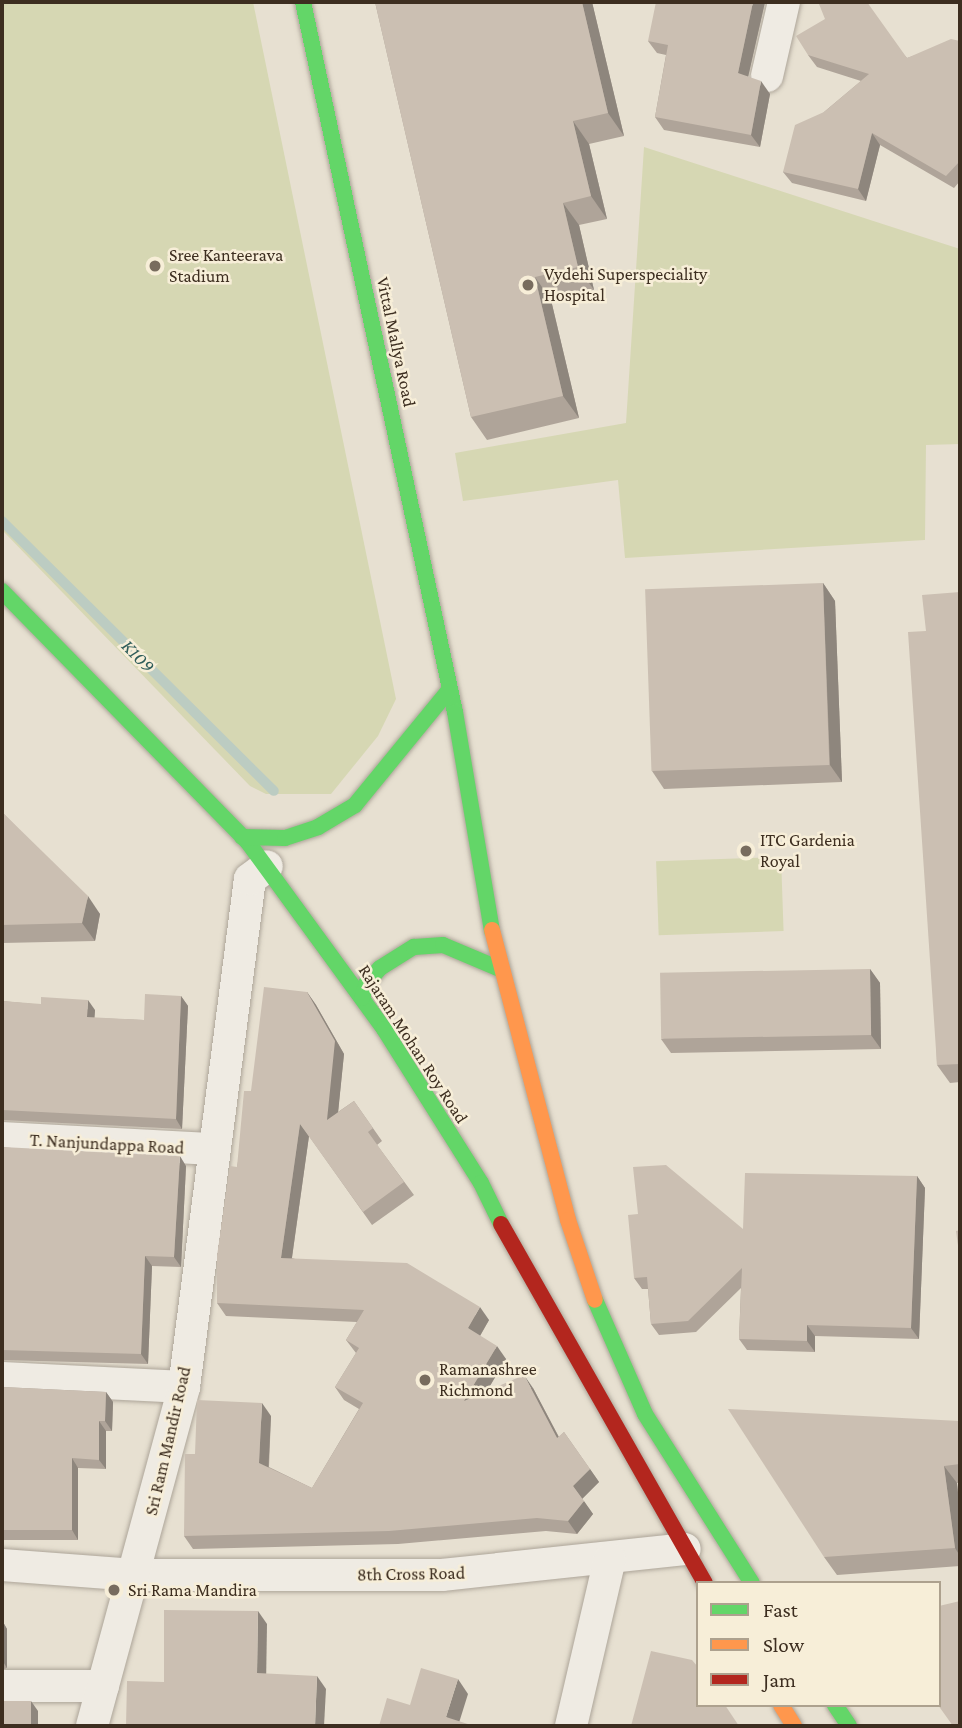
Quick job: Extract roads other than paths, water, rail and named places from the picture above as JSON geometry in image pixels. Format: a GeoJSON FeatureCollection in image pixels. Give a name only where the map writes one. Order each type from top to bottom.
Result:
{"type":"FeatureCollection","features":[{"type":"Feature","properties":{"kind":"main road","name":"Vittal Mallya Road"},"geometry":{"type":"LineString","coordinates":[[303,2],[449,690]]}},
{"type":"Feature","properties":{"kind":"main road","name":"Rajaram Mohan Roy Road"},"geometry":{"type":"LineString","coordinates":[[2,591],[242,837],[273,864],[481,1184],[521,1265],[704,1581]]}},
{"type":"Feature","properties":{"kind":"main road"},"geometry":{"type":"LineString","coordinates":[[449,690],[500,969],[568,1220],[621,1364],[653,1429],[751,1581]]}},
{"type":"Feature","properties":{"kind":"main road"},"geometry":{"type":"LineString","coordinates":[[242,837],[285,838],[318,827],[355,805],[449,690]]}},
{"type":"Feature","properties":{"kind":"main road"},"geometry":{"type":"LineString","coordinates":[[442,734],[455,712]]}},
{"type":"Feature","properties":{"kind":"main road"},"geometry":{"type":"LineString","coordinates":[[362,998],[366,984],[380,968],[414,947],[443,945],[500,969]]}},
{"type":"Feature","properties":{"kind":"main road"},"geometry":{"type":"LineString","coordinates":[[782,1707],[794,1726]]}},
{"type":"Feature","properties":{"kind":"main road"},"geometry":{"type":"LineString","coordinates":[[836,1707],[849,1726]]}},
{"type":"Feature","properties":{"kind":"street"},"geometry":{"type":"LineString","coordinates":[[767,76],[784,2]]}},
{"type":"Feature","properties":{"kind":"street","name":"Sri Ram Mandir Road"},"geometry":{"type":"LineString","coordinates":[[92,1726],[184,1387],[250,879],[273,864]]}},
{"type":"Feature","properties":{"kind":"street","name":"T. Nanjundappa Road"},"geometry":{"type":"LineString","coordinates":[[2,1138],[213,1149]]}},
{"type":"Feature","properties":{"kind":"street"},"geometry":{"type":"LineString","coordinates":[[2,1378],[184,1387]]}},
{"type":"Feature","properties":{"kind":"street","name":"8th Cross Road"},"geometry":{"type":"LineString","coordinates":[[2,1565],[135,1575],[442,1575],[685,1549]]}},
{"type":"Feature","properties":{"kind":"street"},"geometry":{"type":"LineString","coordinates":[[571,1726],[610,1559]]}},
{"type":"Feature","properties":{"kind":"street"},"geometry":{"type":"LineString","coordinates":[[2,1686],[103,1686]]}},
{"type":"Feature","properties":{"kind":"waterway","name":"K109"},"geometry":{"type":"LineString","coordinates":[[2,521],[274,791]]}},
{"type":"Feature","properties":{"kind":"place","name":"Sree Kanteerava Stadium"},"geometry":{"type":"Point","coordinates":[155,266]}},
{"type":"Feature","properties":{"kind":"place","name":"Vydehi Superspeciality Hospital"},"geometry":{"type":"Point","coordinates":[528,285]}},
{"type":"Feature","properties":{"kind":"place","name":"ITC Gardenia Royal"},"geometry":{"type":"Point","coordinates":[746,851]}},
{"type":"Feature","properties":{"kind":"place","name":"Ramanashree Richmond"},"geometry":{"type":"Point","coordinates":[425,1380]}},
{"type":"Feature","properties":{"kind":"place","name":"Sri Rama Mandira"},"geometry":{"type":"Point","coordinates":[114,1590]}}]}
